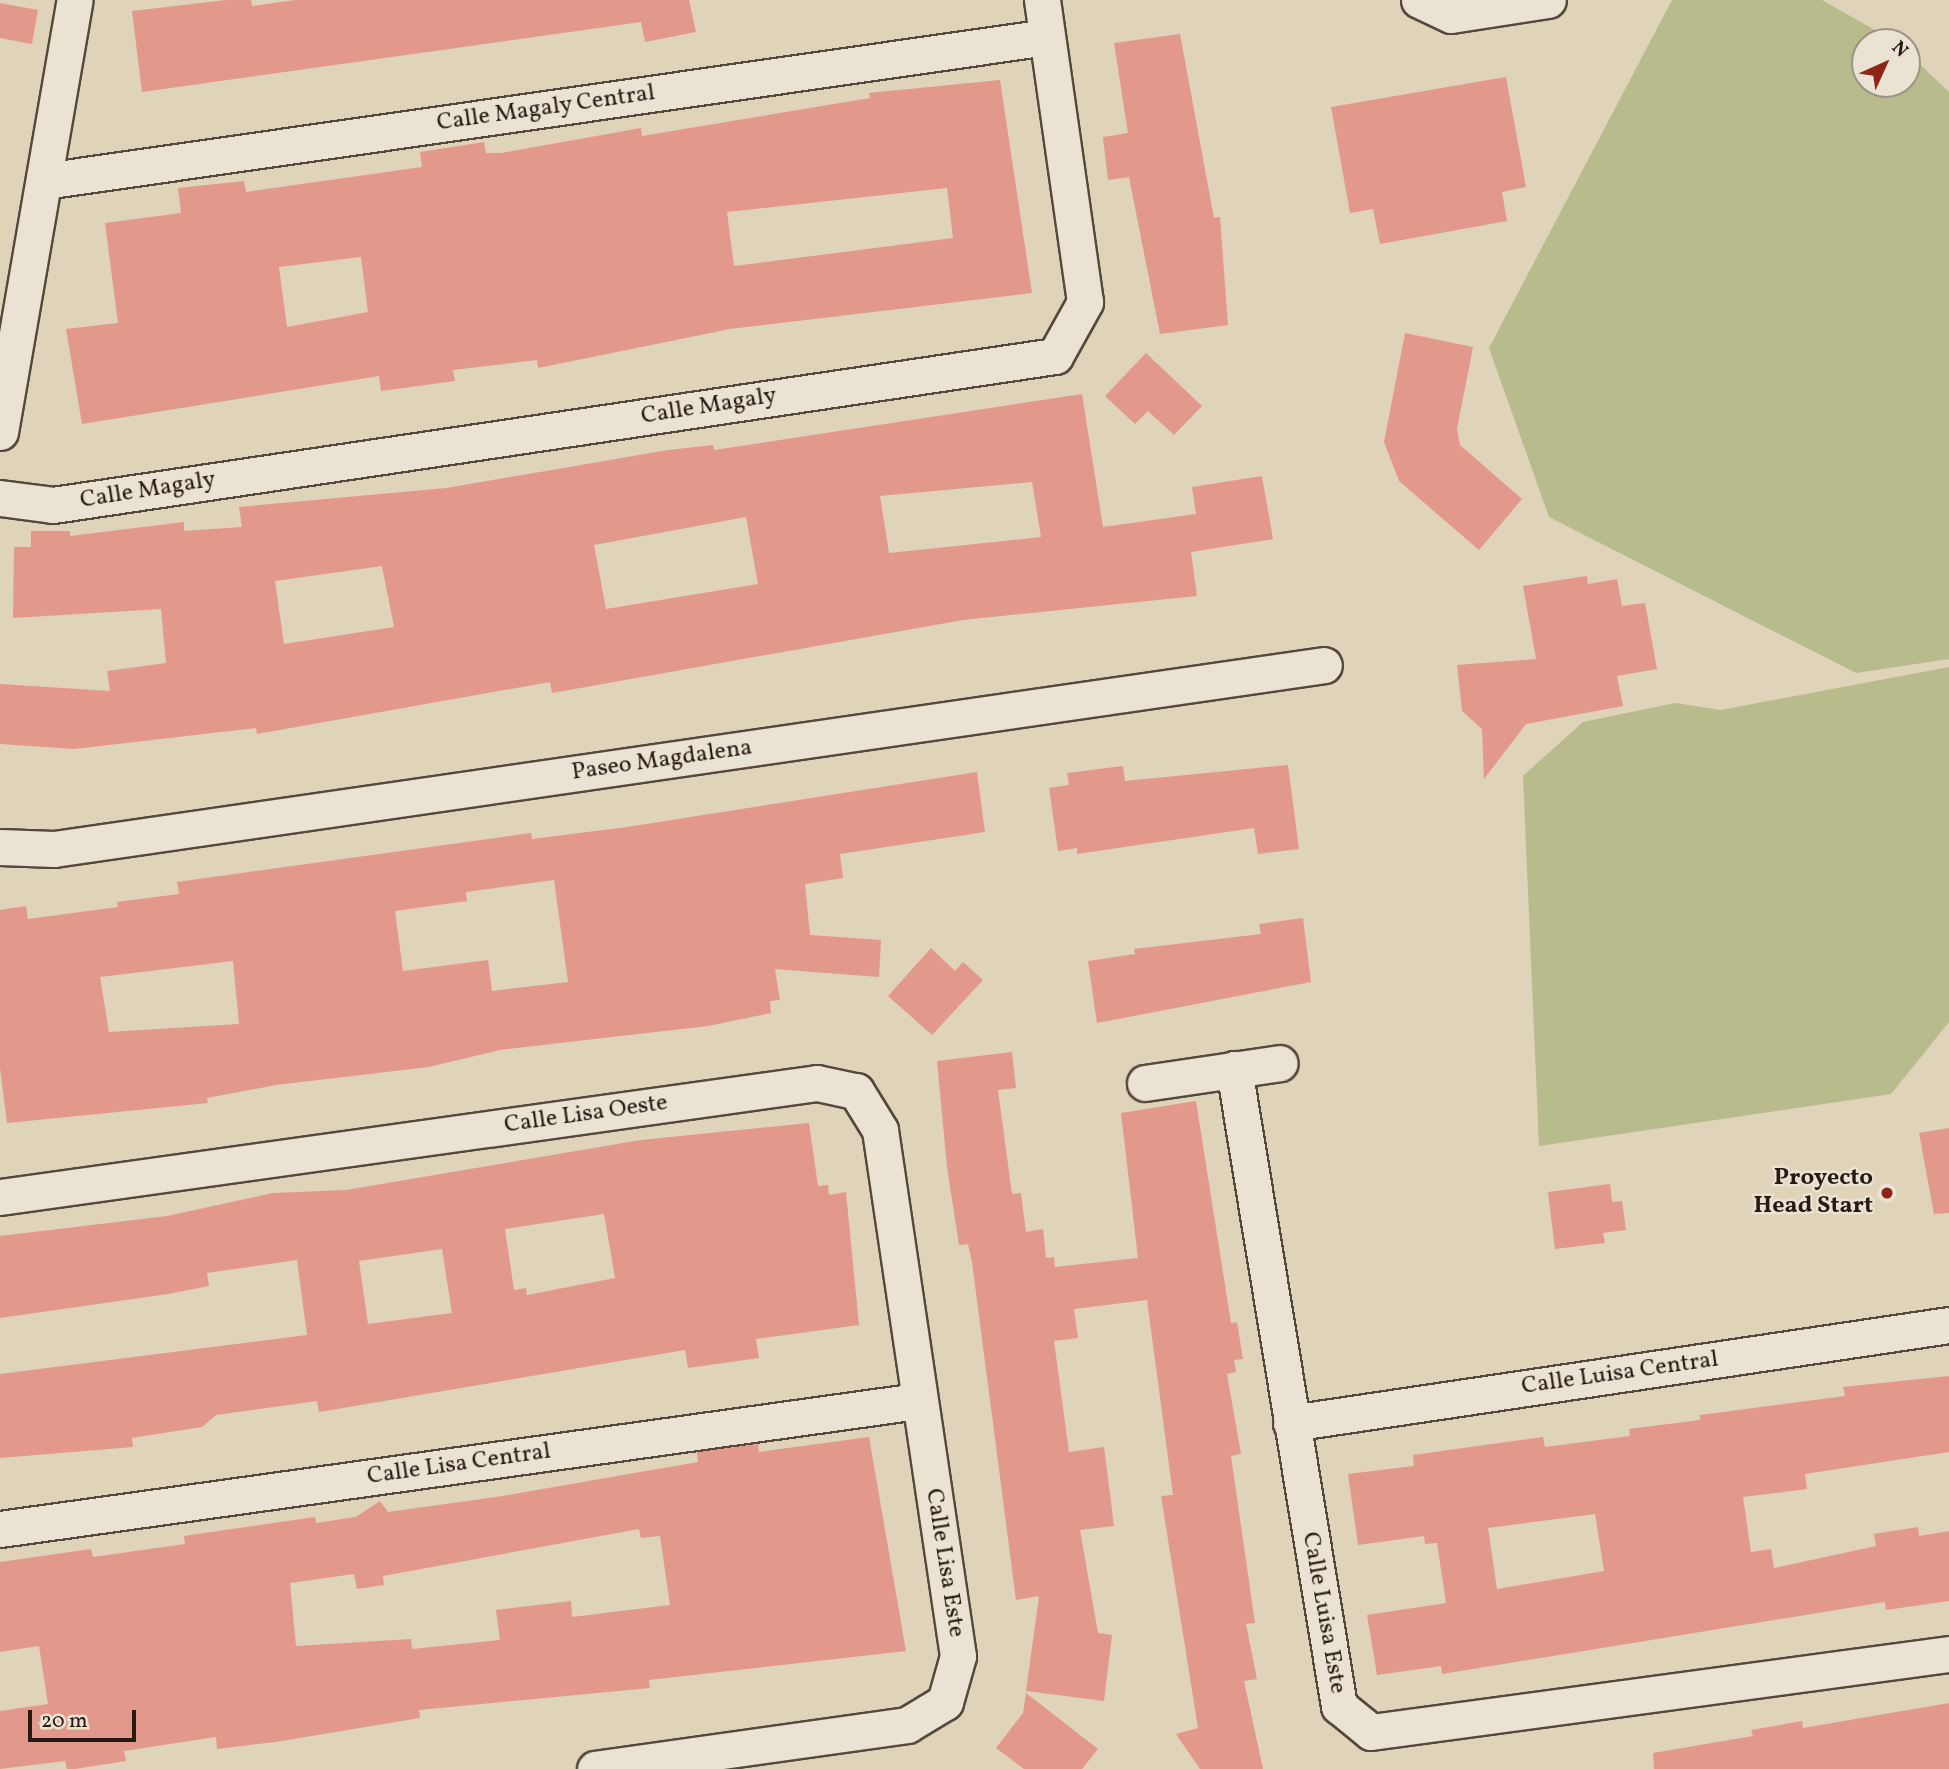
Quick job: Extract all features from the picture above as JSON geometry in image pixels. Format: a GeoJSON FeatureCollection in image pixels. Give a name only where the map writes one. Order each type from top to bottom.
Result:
{"type":"FeatureCollection","features":[{"type":"Feature","properties":{"kind":"street"},"geometry":{"type":"LineString","coordinates":[[0,432],[75,0]]}},
{"type":"Feature","properties":{"kind":"street","name":"Calle Magaly"},"geometry":{"type":"LineString","coordinates":[[0,498],[53,505],[1055,356],[1085,302],[1042,0]]}},
{"type":"Feature","properties":{"kind":"street"},"geometry":{"type":"LineString","coordinates":[[1419,0],[1451,15],[1548,0]]}},
{"type":"Feature","properties":{"kind":"street","name":"Calle Magaly Central"},"geometry":{"type":"LineString","coordinates":[[44,181],[1048,37]]}},
{"type":"Feature","properties":{"kind":"street","name":"Paseo Magdalena"},"geometry":{"type":"LineString","coordinates":[[0,847],[54,849],[1324,665]]}},
{"type":"Feature","properties":{"kind":"street"},"geometry":{"type":"LineString","coordinates":[[1144,1083],[1280,1063]]}},
{"type":"Feature","properties":{"kind":"street","name":"Calle Luisa Este"},"geometry":{"type":"LineString","coordinates":[[1234,1069],[1339,1706],[1371,1732],[1949,1654]]}},
{"type":"Feature","properties":{"kind":"street","name":"Calle Lisa Oeste"},"geometry":{"type":"LineString","coordinates":[[0,1197],[817,1083],[856,1091],[880,1130],[918,1401]]}},
{"type":"Feature","properties":{"kind":"street","name":"Calle Luisa Central"},"geometry":{"type":"LineString","coordinates":[[1291,1423],[1949,1325]]}},
{"type":"Feature","properties":{"kind":"street","name":"Calle Lisa Central"},"geometry":{"type":"LineString","coordinates":[[0,1529],[918,1401]]}},
{"type":"Feature","properties":{"kind":"street","name":"Calle Lisa Este"},"geometry":{"type":"LineString","coordinates":[[596,1769],[907,1725],[944,1702],[958,1656],[918,1401]]}},
{"type":"Feature","properties":{"kind":"green space"},"geometry":{"type":"Polygon","coordinates":[[[1672,0],[1822,0],[1871,28],[1851,28],[1851,98],[1921,98],[1921,65],[1949,92],[1949,659],[1856,673],[1549,517],[1489,348],[1672,0]]]}},
{"type":"Feature","properties":{"kind":"green space"},"geometry":{"type":"Polygon","coordinates":[[[1949,667],[1949,1022],[1891,1094],[1539,1146],[1523,776],[1583,722],[1675,703],[1721,710],[1949,667]]]}},
{"type":"Feature","properties":{"kind":"building"},"geometry":{"type":"Polygon","coordinates":[[[226,0],[251,0],[252,6],[295,0],[689,0],[696,32],[645,42],[641,22],[142,92],[132,11],[226,0]]]}},
{"type":"Feature","properties":{"kind":"building"},"geometry":{"type":"Polygon","coordinates":[[[0,3],[38,10],[32,44],[0,38],[0,3]]]}},
{"type":"Feature","properties":{"kind":"building"},"geometry":{"type":"Polygon","coordinates":[[[1180,34],[1214,218],[1220,217],[1228,325],[1160,334],[1129,177],[1108,180],[1103,137],[1128,133],[1114,43],[1180,34]]]}},
{"type":"Feature","properties":{"kind":"building"},"geometry":{"type":"Polygon","coordinates":[[[1506,77],[1526,187],[1502,192],[1507,221],[1380,244],[1373,209],[1350,213],[1331,107],[1506,77]]]}},
{"type":"Feature","properties":{"kind":"building"},"geometry":{"type":"Polygon","coordinates":[[[1000,80],[1032,293],[730,329],[538,368],[537,360],[453,370],[455,381],[381,391],[379,376],[82,424],[66,329],[118,323],[105,223],[181,213],[178,188],[244,181],[246,192],[422,167],[420,152],[484,142],[486,153],[501,153],[641,128],[642,136],[870,98],[869,93],[1000,80]],[[947,188],[727,212],[734,266],[953,238],[947,188]],[[361,257],[279,267],[287,327],[368,312],[361,257]]]}},
{"type":"Feature","properties":{"kind":"building"},"geometry":{"type":"Polygon","coordinates":[[[1405,333],[1473,347],[1457,429],[1460,445],[1522,499],[1479,550],[1399,481],[1384,442],[1405,333]]]}},
{"type":"Feature","properties":{"kind":"building"},"geometry":{"type":"Polygon","coordinates":[[[1146,353],[1202,406],[1174,435],[1148,411],[1135,424],[1105,396],[1146,353]]]}},
{"type":"Feature","properties":{"kind":"building"},"geometry":{"type":"Polygon","coordinates":[[[1082,394],[1103,527],[1196,514],[1192,487],[1262,476],[1273,539],[1191,552],[1197,596],[963,620],[552,693],[550,682],[257,734],[256,728],[74,749],[0,744],[0,684],[110,691],[107,671],[166,663],[161,609],[13,618],[14,547],[31,547],[31,531],[70,531],[70,536],[184,522],[184,531],[242,527],[239,507],[446,488],[668,450],[713,445],[714,450],[1082,394]],[[1032,482],[880,496],[889,553],[1041,537],[1032,482]],[[746,517],[594,545],[606,609],[758,584],[746,517]],[[382,566],[275,581],[284,644],[394,627],[382,566]]]}},
{"type":"Feature","properties":{"kind":"building"},"geometry":{"type":"Polygon","coordinates":[[[1587,576],[1588,584],[1617,579],[1622,606],[1645,603],[1657,669],[1617,676],[1623,706],[1526,724],[1484,779],[1482,729],[1462,711],[1457,665],[1536,659],[1523,586],[1587,576]]]}},
{"type":"Feature","properties":{"kind":"building"},"geometry":{"type":"Polygon","coordinates":[[[1288,765],[1299,849],[1258,854],[1254,828],[1077,854],[1077,848],[1058,851],[1049,788],[1069,785],[1067,773],[1123,766],[1125,781],[1288,765]]]}},
{"type":"Feature","properties":{"kind":"building"},"geometry":{"type":"Polygon","coordinates":[[[977,772],[985,832],[840,854],[843,878],[805,884],[810,935],[881,940],[879,977],[775,969],[780,1000],[770,1001],[771,1013],[708,1026],[500,1050],[429,1067],[276,1085],[207,1098],[208,1103],[7,1123],[0,1068],[0,910],[26,906],[28,919],[118,907],[117,902],[179,894],[177,882],[531,833],[532,839],[627,827],[977,772]],[[554,880],[466,892],[467,901],[395,911],[403,971],[488,960],[492,991],[568,982],[554,880]],[[233,961],[100,977],[109,1032],[239,1024],[233,961]]]}},
{"type":"Feature","properties":{"kind":"building"},"geometry":{"type":"Polygon","coordinates":[[[1303,918],[1311,982],[1097,1023],[1088,961],[1135,954],[1134,949],[1261,934],[1259,924],[1303,918]]]}},
{"type":"Feature","properties":{"kind":"building"},"geometry":{"type":"Polygon","coordinates":[[[931,948],[955,971],[963,962],[983,980],[932,1035],[888,996],[931,948]]]}},
{"type":"Feature","properties":{"kind":"building"},"geometry":{"type":"Polygon","coordinates":[[[1012,1052],[1016,1088],[998,1090],[1012,1194],[1021,1193],[1026,1232],[1043,1229],[1046,1258],[1054,1257],[1055,1267],[1138,1258],[1121,1113],[1196,1101],[1231,1323],[1237,1322],[1243,1359],[1234,1360],[1236,1372],[1227,1374],[1241,1454],[1231,1456],[1255,1623],[1246,1624],[1257,1679],[1244,1681],[1263,1769],[1200,1769],[1176,1734],[1198,1728],[1161,1496],[1173,1495],[1147,1300],[1074,1309],[1078,1338],[1054,1341],[1069,1452],[1104,1447],[1114,1526],[1080,1530],[1098,1633],[1112,1635],[1104,1701],[1026,1691],[1039,1596],[1016,1600],[972,1262],[968,1244],[959,1245],[947,1167],[937,1061],[1012,1052]]]}},
{"type":"Feature","properties":{"kind":"building"},"geometry":{"type":"Polygon","coordinates":[[[809,1123],[818,1186],[828,1185],[829,1195],[846,1192],[859,1325],[756,1339],[759,1358],[688,1368],[685,1350],[319,1412],[317,1401],[216,1415],[202,1427],[132,1438],[133,1447],[0,1458],[0,1374],[307,1335],[297,1260],[207,1273],[209,1286],[0,1318],[0,1236],[167,1216],[273,1193],[346,1190],[641,1140],[809,1123]],[[604,1214],[505,1229],[514,1290],[526,1288],[527,1295],[615,1278],[604,1214]],[[442,1249],[359,1261],[368,1324],[452,1313],[442,1249]]]}},
{"type":"Feature","properties":{"kind":"building"},"geometry":{"type":"Polygon","coordinates":[[[1949,1128],[1949,1213],[1934,1214],[1919,1133],[1949,1128]]]}},
{"type":"Feature","properties":{"kind":"building"},"geometry":{"type":"Polygon","coordinates":[[[1610,1184],[1612,1202],[1622,1201],[1626,1230],[1603,1233],[1605,1243],[1555,1249],[1548,1192],[1610,1184]]]}},
{"type":"Feature","properties":{"kind":"building"},"geometry":{"type":"Polygon","coordinates":[[[1949,1376],[1949,1452],[1805,1474],[1807,1489],[1743,1497],[1751,1552],[1771,1549],[1774,1568],[1876,1546],[1874,1534],[1918,1527],[1919,1536],[1949,1531],[1949,1601],[1886,1610],[1885,1602],[1442,1674],[1441,1666],[1377,1675],[1367,1615],[1446,1603],[1437,1543],[1425,1544],[1424,1536],[1358,1545],[1348,1474],[1414,1466],[1413,1455],[1543,1437],[1545,1447],[1630,1436],[1629,1429],[1700,1420],[1700,1415],[1845,1396],[1843,1387],[1949,1376]],[[1595,1514],[1488,1528],[1497,1589],[1604,1571],[1595,1514]]]}},
{"type":"Feature","properties":{"kind":"building"},"geometry":{"type":"Polygon","coordinates":[[[869,1437],[906,1651],[649,1680],[650,1688],[419,1710],[420,1718],[275,1742],[217,1749],[216,1737],[124,1751],[126,1761],[75,1769],[67,1769],[65,1761],[0,1769],[0,1711],[48,1704],[39,1646],[0,1652],[0,1562],[91,1549],[93,1557],[185,1544],[184,1536],[315,1517],[316,1523],[356,1517],[380,1501],[388,1512],[496,1497],[698,1462],[697,1452],[758,1444],[759,1452],[869,1437]],[[639,1529],[383,1576],[384,1585],[357,1589],[354,1574],[290,1583],[296,1646],[411,1639],[412,1649],[500,1640],[496,1610],[571,1601],[572,1617],[670,1605],[660,1536],[641,1538],[639,1529]]]}},
{"type":"Feature","properties":{"kind":"building"},"geometry":{"type":"Polygon","coordinates":[[[1026,1693],[1098,1749],[1082,1769],[1024,1769],[996,1748],[1023,1713],[1026,1693]]]}},
{"type":"Feature","properties":{"kind":"building"},"geometry":{"type":"Polygon","coordinates":[[[1949,1703],[1949,1769],[1654,1769],[1653,1753],[1753,1736],[1751,1730],[1802,1721],[1803,1728],[1949,1703]]]}},
{"type":"Feature","properties":{"kind":"place","name":"Proyecto Head Start"},"geometry":{"type":"Point","coordinates":[1887,1193]}}]}
